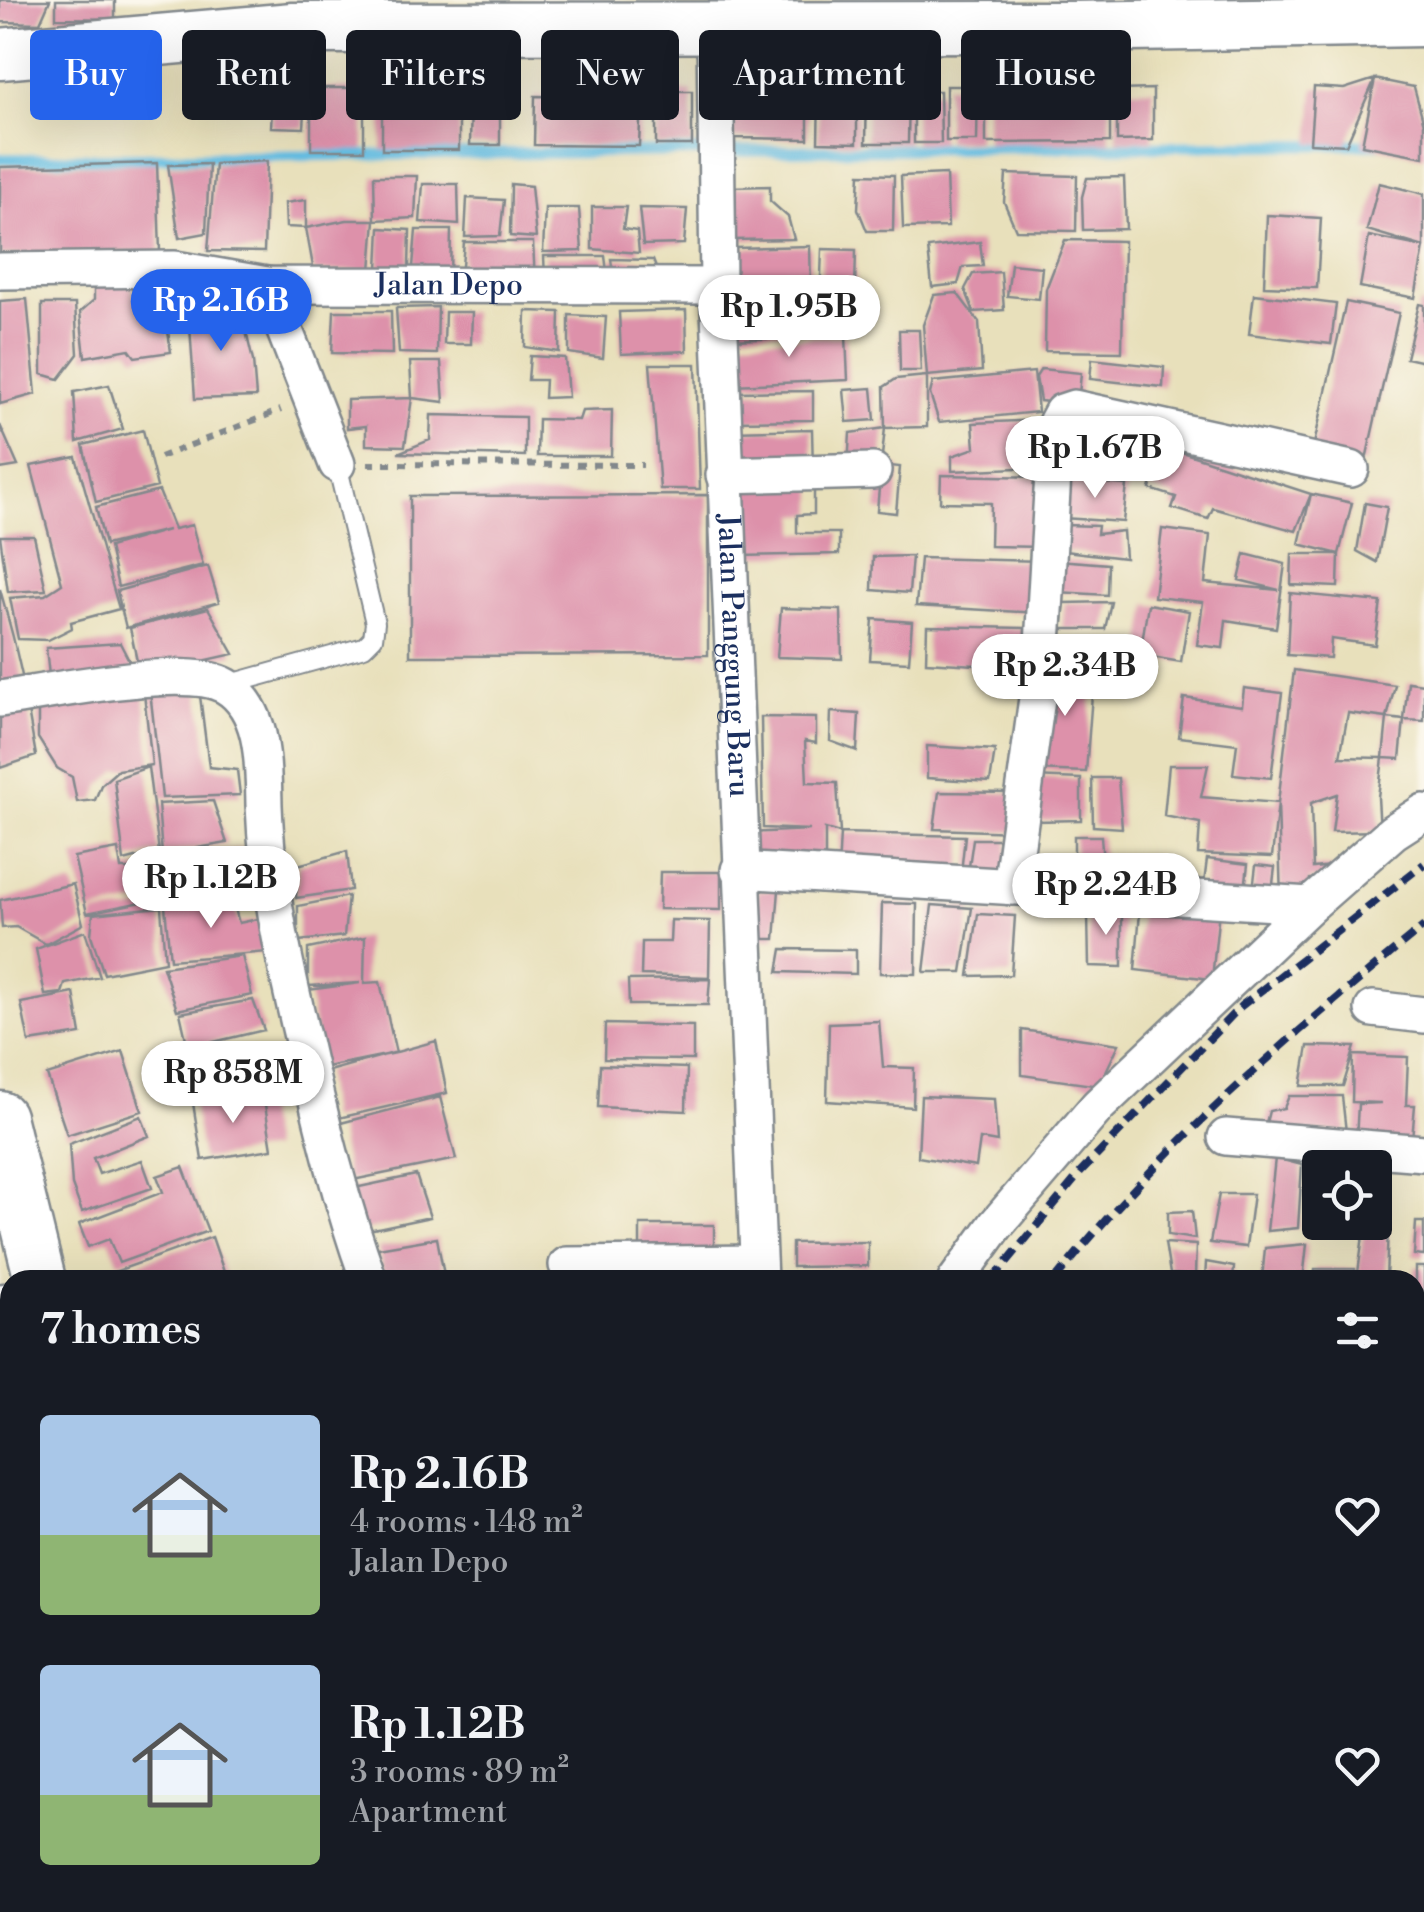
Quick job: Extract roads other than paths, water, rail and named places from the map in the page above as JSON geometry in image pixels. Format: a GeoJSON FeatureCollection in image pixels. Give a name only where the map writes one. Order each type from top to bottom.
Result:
{"type":"FeatureCollection","features":[{"type":"Feature","properties":{"kind":"street"},"geometry":{"type":"LineString","coordinates":[[6,54],[295,14],[715,28],[1074,14],[1424,21]]}},
{"type":"Feature","properties":{"kind":"street","name":"Jalan Panggung Baru"},"geometry":{"type":"LineString","coordinates":[[715,28],[724,476],[759,1270]]}},
{"type":"Feature","properties":{"kind":"street","name":"Jalan Depo"},"geometry":{"type":"LineString","coordinates":[[0,272],[175,269],[267,285],[718,286]]}},
{"type":"Feature","properties":{"kind":"street"},"geometry":{"type":"LineString","coordinates":[[267,285],[336,464]]}},
{"type":"Feature","properties":{"kind":"street"},"geometry":{"type":"LineString","coordinates":[[1010,887],[1042,662],[1056,423],[1062,412],[1074,408],[1351,469]]}},
{"type":"Feature","properties":{"kind":"street"},"geometry":{"type":"LineString","coordinates":[[724,476],[873,470]]}},
{"type":"Feature","properties":{"kind":"street"},"geometry":{"type":"LineString","coordinates":[[0,699],[185,677],[226,685],[249,713],[263,757],[266,857],[279,938],[340,1202],[365,1270]]}},
{"type":"Feature","properties":{"kind":"street"},"geometry":{"type":"LineString","coordinates":[[963,1270],[996,1225],[1098,1106],[1310,905],[1394,832],[1424,812]]}},
{"type":"Feature","properties":{"kind":"street"},"geometry":{"type":"LineString","coordinates":[[739,870],[1310,905]]}},
{"type":"Feature","properties":{"kind":"street"},"geometry":{"type":"LineString","coordinates":[[1373,1010],[1424,1015]]}},
{"type":"Feature","properties":{"kind":"street"},"geometry":{"type":"LineString","coordinates":[[0,1117],[38,1270]]}},
{"type":"Feature","properties":{"kind":"street"},"geometry":{"type":"LineString","coordinates":[[1226,1137],[1424,1153]]}},
{"type":"Feature","properties":{"kind":"street"},"geometry":{"type":"LineString","coordinates":[[567,1265],[727,1270]]}},
{"type":"Feature","properties":{"kind":"lane"},"geometry":{"type":"LineString","coordinates":[[226,685],[364,648],[373,638],[375,623],[336,464]]}},
{"type":"Feature","properties":{"kind":"waterway"},"geometry":{"type":"LineString","coordinates":[[0,159],[1376,144]]}},
{"type":"Feature","properties":{"kind":"railway"},"geometry":{"type":"LineString","coordinates":[[1000,1270],[1081,1172],[1241,1006],[1424,864]]}},
{"type":"Feature","properties":{"kind":"railway"},"geometry":{"type":"LineString","coordinates":[[1063,1270],[1140,1183],[1230,1093],[1424,926]]}}]}
